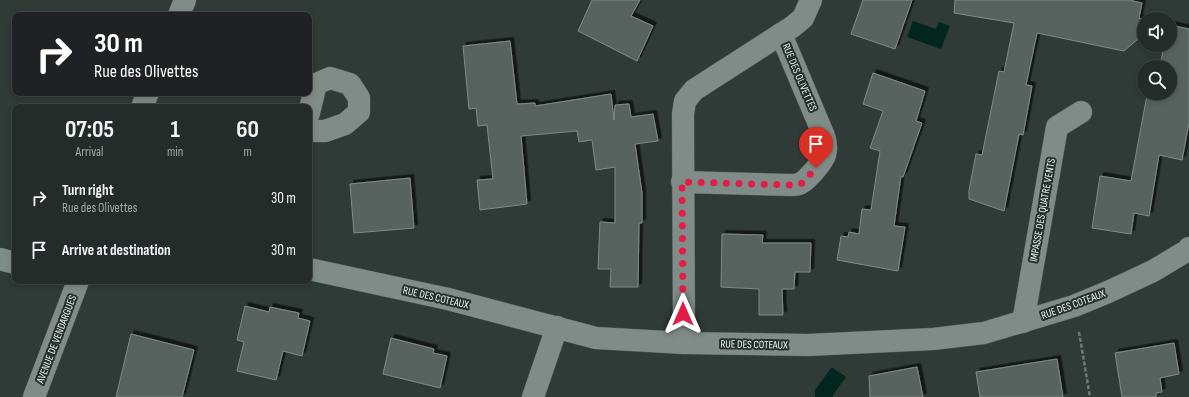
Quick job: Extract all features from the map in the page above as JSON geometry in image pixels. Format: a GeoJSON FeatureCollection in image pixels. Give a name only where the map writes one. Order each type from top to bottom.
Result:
{"type":"FeatureCollection","features":[{"type":"Feature","properties":{"kind":"street"},"geometry":{"type":"LineString","coordinates":[[180,12],[185,0]]}},
{"type":"Feature","properties":{"kind":"street","name":"RUE DES OLIVETTES"},"geometry":{"type":"LineString","coordinates":[[684,343],[682,182],[683,114],[685,101],[694,90],[792,27],[803,18],[811,0]]}},
{"type":"Feature","properties":{"kind":"street","name":"RUE DES OLIVETTES"},"geometry":{"type":"LineString","coordinates":[[682,182],[801,184],[823,160],[826,154],[826,143],[824,136],[781,34]]}},
{"type":"Feature","properties":{"kind":"street"},"geometry":{"type":"LineString","coordinates":[[311,104],[316,84],[330,78],[350,84],[359,98],[359,112],[345,124],[325,131],[312,131]]}},
{"type":"Feature","properties":{"kind":"street","name":"IMPASSE DES QUATRE VENTS"},"geometry":{"type":"LineString","coordinates":[[1023,322],[1057,127],[1082,112]]}},
{"type":"Feature","properties":{"kind":"street","name":"RUE DES COTEAUX"},"geometry":{"type":"LineString","coordinates":[[312,270],[448,299],[596,338],[684,343],[808,345],[933,339],[984,333],[1074,306],[1153,271],[1189,250]]}},
{"type":"Feature","properties":{"kind":"street"},"geometry":{"type":"LineString","coordinates":[[0,259],[12,262]]}},
{"type":"Feature","properties":{"kind":"street","name":"AVENUE DE VENDARGUES"},"geometry":{"type":"LineString","coordinates":[[34,397],[77,284]]}},
{"type":"Feature","properties":{"kind":"street"},"geometry":{"type":"LineString","coordinates":[[533,397],[557,327]]}},
{"type":"Feature","properties":{"kind":"path"},"geometry":{"type":"LineString","coordinates":[[1074,306],[1090,397]]}},
{"type":"Feature","properties":{"kind":"shaded area"},"geometry":{"type":"Polygon","coordinates":[[[913,21],[936,29],[939,22],[950,26],[941,49],[907,37],[913,21]]]}},
{"type":"Feature","properties":{"kind":"shaded area"},"geometry":{"type":"Polygon","coordinates":[[[831,368],[846,377],[833,397],[815,397],[815,390],[831,368]]]}},
{"type":"Feature","properties":{"kind":"building"},"geometry":{"type":"Polygon","coordinates":[[[592,0],[640,0],[631,16],[653,26],[637,61],[578,31],[592,0]]]}},
{"type":"Feature","properties":{"kind":"building"},"geometry":{"type":"Polygon","coordinates":[[[863,0],[912,0],[895,49],[851,34],[863,0]]]}},
{"type":"Feature","properties":{"kind":"building"},"geometry":{"type":"Polygon","coordinates":[[[955,0],[1129,0],[1142,3],[1140,12],[1137,12],[1137,40],[1124,51],[1037,33],[1026,85],[1032,86],[1023,135],[1019,134],[1004,211],[969,199],[969,190],[976,154],[982,155],[999,71],[1004,72],[1014,23],[954,13],[955,0]]]}},
{"type":"Feature","properties":{"kind":"building"},"geometry":{"type":"Polygon","coordinates":[[[1177,26],[1189,29],[1189,123],[1182,160],[1159,155],[1149,216],[1134,213],[1131,234],[1092,228],[1100,176],[1131,181],[1146,100],[1177,100],[1177,60],[1161,60],[1163,52],[1177,52],[1177,26]]]}},
{"type":"Feature","properties":{"kind":"building"},"geometry":{"type":"Polygon","coordinates":[[[510,41],[517,104],[535,103],[535,106],[611,94],[614,120],[615,105],[629,104],[631,117],[653,114],[658,141],[635,144],[642,193],[642,223],[639,223],[638,287],[610,287],[611,269],[598,269],[600,222],[615,223],[615,167],[596,170],[592,140],[579,142],[577,131],[521,136],[527,204],[480,210],[477,180],[493,179],[487,125],[478,126],[476,108],[469,109],[463,46],[510,41]]]}},
{"type":"Feature","properties":{"kind":"building"},"geometry":{"type":"Polygon","coordinates":[[[873,73],[925,91],[916,121],[922,123],[903,177],[901,176],[894,226],[905,227],[898,271],[837,260],[841,236],[848,237],[849,232],[859,234],[862,209],[871,210],[880,151],[870,148],[883,111],[863,104],[873,73]]]}},
{"type":"Feature","properties":{"kind":"building"},"geometry":{"type":"Polygon","coordinates":[[[410,178],[414,228],[354,233],[350,184],[410,178]]]}},
{"type":"Feature","properties":{"kind":"building"},"geometry":{"type":"Polygon","coordinates":[[[722,234],[763,235],[762,243],[811,243],[810,272],[795,272],[794,289],[782,289],[783,315],[759,315],[759,289],[721,287],[722,234]]]}},
{"type":"Feature","properties":{"kind":"building"},"geometry":{"type":"Polygon","coordinates":[[[245,306],[269,312],[270,307],[299,313],[298,318],[310,321],[302,356],[283,351],[276,380],[237,371],[244,342],[237,340],[245,306]]]}},
{"type":"Feature","properties":{"kind":"building"},"geometry":{"type":"Polygon","coordinates":[[[131,334],[194,350],[182,397],[116,397],[131,334]]]}},
{"type":"Feature","properties":{"kind":"building"},"geometry":{"type":"Polygon","coordinates":[[[391,338],[434,349],[433,353],[447,356],[440,388],[383,374],[391,338]]]}},
{"type":"Feature","properties":{"kind":"building"},"geometry":{"type":"Polygon","coordinates":[[[1174,343],[1179,374],[1160,378],[1162,392],[1156,393],[1156,397],[1122,397],[1115,353],[1174,343]]]}},
{"type":"Feature","properties":{"kind":"building"},"geometry":{"type":"Polygon","coordinates":[[[1057,359],[1063,397],[980,397],[976,372],[1057,359]]]}},
{"type":"Feature","properties":{"kind":"building"},"geometry":{"type":"Polygon","coordinates":[[[917,367],[923,397],[870,397],[869,376],[917,367]]]}},
{"type":"Feature","properties":{"kind":"route"},"geometry":{"type":"LineString","coordinates":[[683,314],[682,182],[801,184],[816,168]]}}]}
